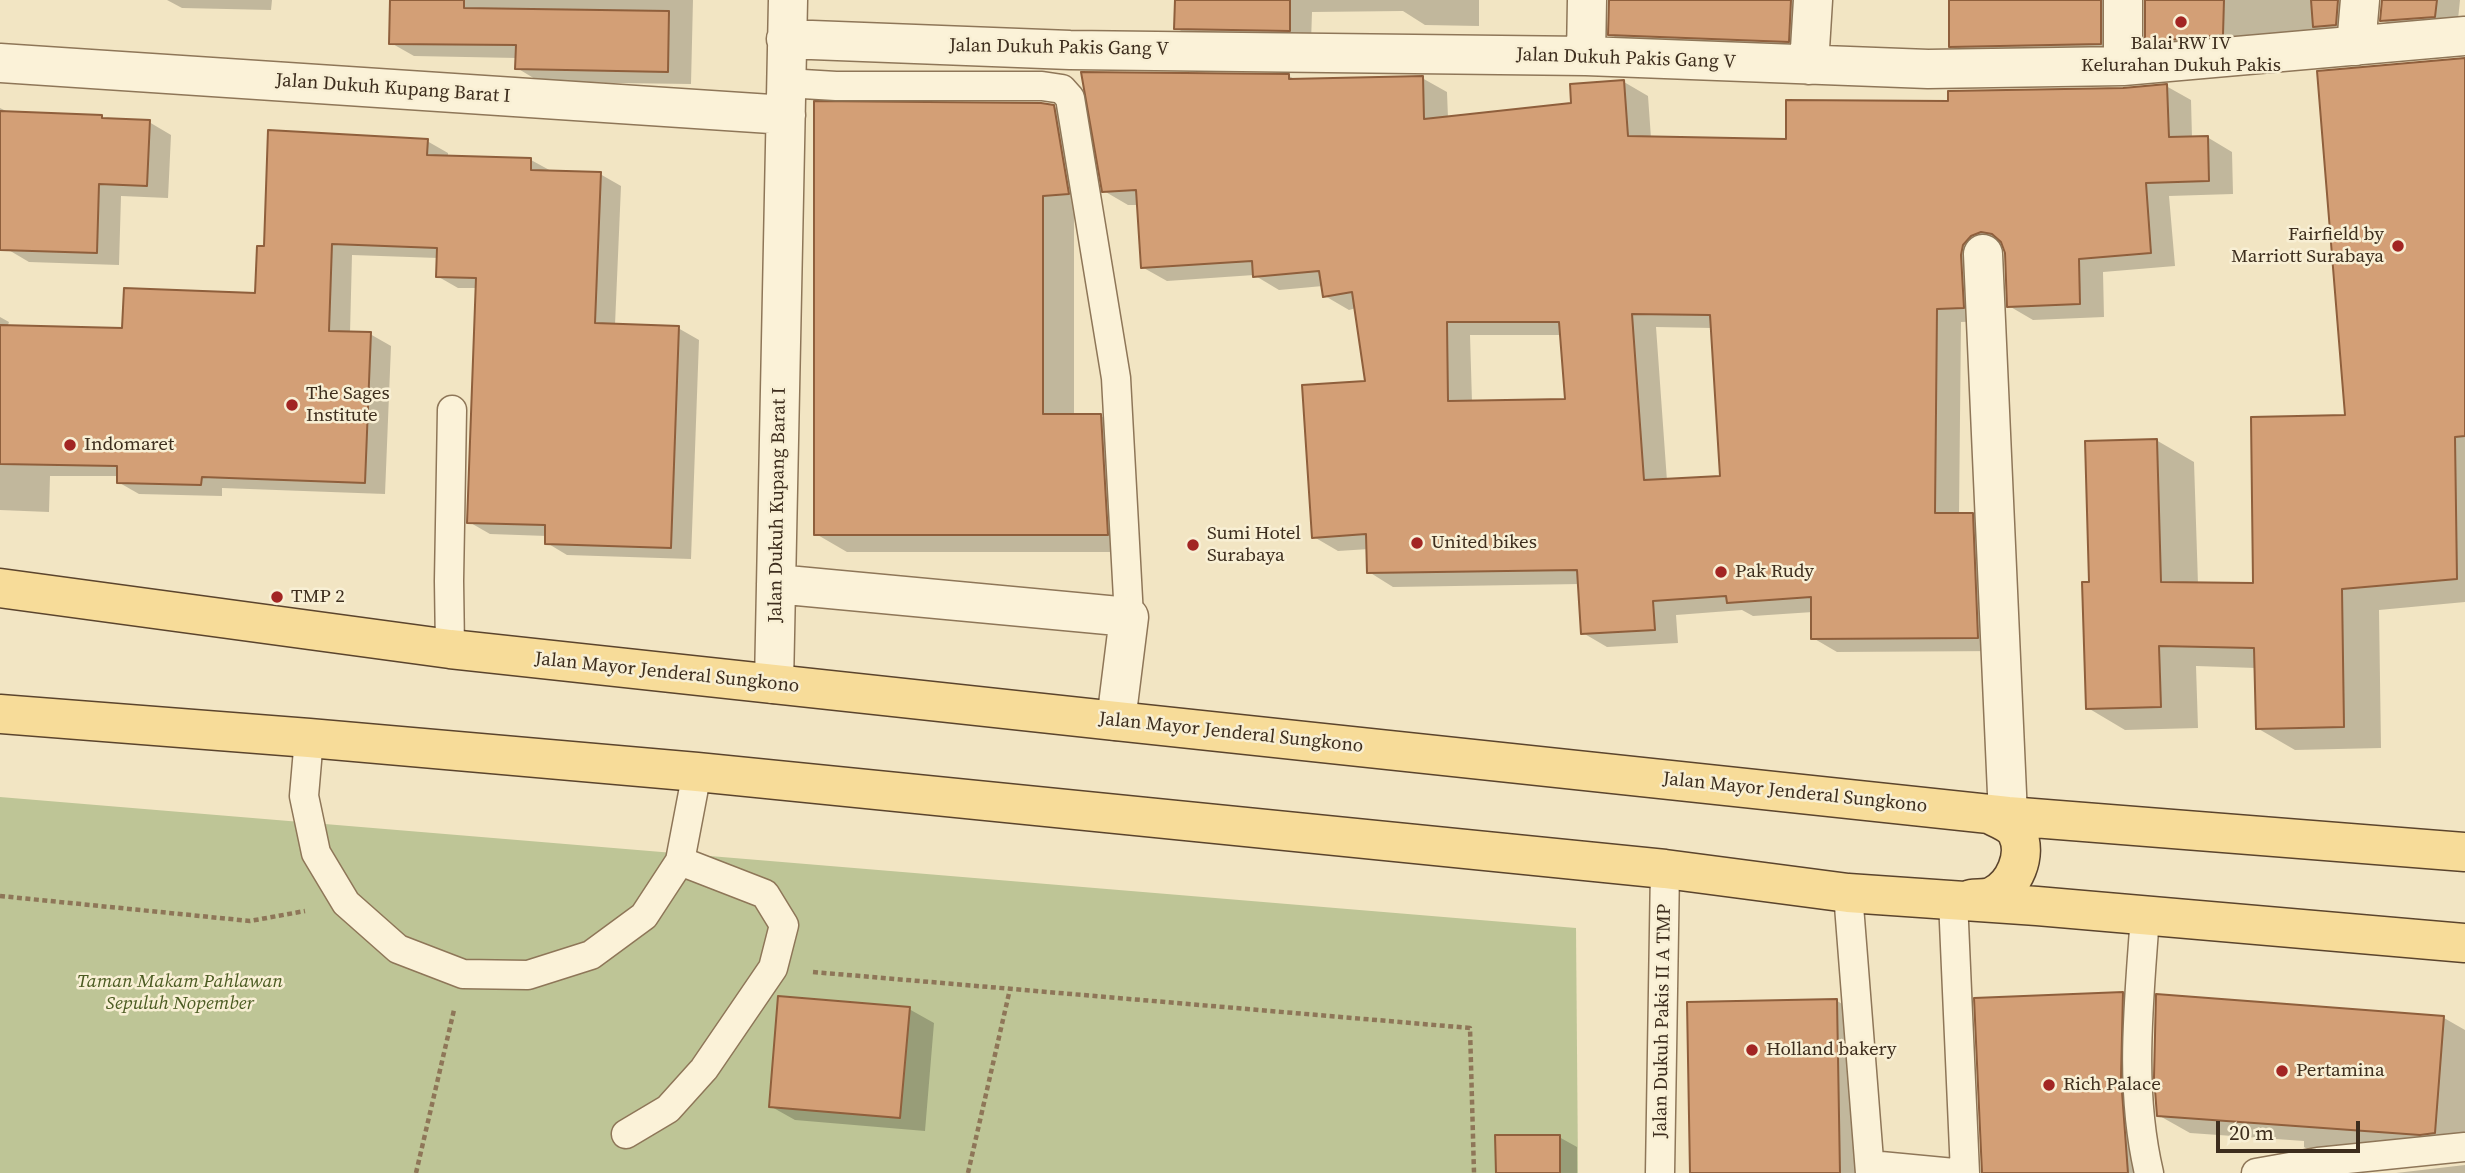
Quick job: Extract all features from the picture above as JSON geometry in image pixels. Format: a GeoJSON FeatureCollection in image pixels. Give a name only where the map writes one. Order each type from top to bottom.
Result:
{"type":"FeatureCollection","features":[{"type":"Feature","properties":{"kind":"main road","name":"Jalan Mayor Jenderal Sungkono"},"geometry":{"type":"LineString","coordinates":[[0,588],[450,649],[1998,816],[2465,852]]}},
{"type":"Feature","properties":{"kind":"main road"},"geometry":{"type":"LineString","coordinates":[[0,714],[697,772],[1665,869],[1848,893],[2037,905],[2465,943]]}},
{"type":"Feature","properties":{"kind":"main road"},"geometry":{"type":"LineString","coordinates":[[1953,900],[1991,897],[2005,888],[2018,872],[2020,852],[2017,833],[1998,816]]}},
{"type":"Feature","properties":{"kind":"main road"},"geometry":{"type":"LineString","coordinates":[[2037,905],[2033,861],[2039,839],[2051,820]]}},
{"type":"Feature","properties":{"kind":"street","name":"Jalan Dukuh Kupang Barat I"},"geometry":{"type":"LineString","coordinates":[[774,684],[788,0]]}},
{"type":"Feature","properties":{"kind":"street"},"geometry":{"type":"LineString","coordinates":[[1586,56],[1587,0]]}},
{"type":"Feature","properties":{"kind":"street"},"geometry":{"type":"LineString","coordinates":[[1809,65],[1813,0]]}},
{"type":"Feature","properties":{"kind":"street"},"geometry":{"type":"LineString","coordinates":[[2123,0],[2123,66]]}},
{"type":"Feature","properties":{"kind":"street"},"geometry":{"type":"LineString","coordinates":[[2356,46],[2360,0]]}},
{"type":"Feature","properties":{"kind":"street","name":"Jalan Dukuh Pakis Gang V"},"geometry":{"type":"LineString","coordinates":[[786,39],[1070,50],[1586,56],[1928,69],[2123,66],[2465,36]]}},
{"type":"Feature","properties":{"kind":"street","name":"Jalan Dukuh Kupang Barat I"},"geometry":{"type":"LineString","coordinates":[[0,64],[786,99]]}},
{"type":"Feature","properties":{"kind":"street"},"geometry":{"type":"LineString","coordinates":[[1983,254],[1998,816]]}},
{"type":"Feature","properties":{"kind":"street"},"geometry":{"type":"LineString","coordinates":[[776,584],[1129,617],[1116,721]]}},
{"type":"Feature","properties":{"kind":"lane"},"geometry":{"type":"LineString","coordinates":[[786,99],[836,86],[1042,86],[1062,89],[1070,98],[1116,378],[1129,617]]}},
{"type":"Feature","properties":{"kind":"lane"},"geometry":{"type":"LineString","coordinates":[[450,649],[452,410]]}},
{"type":"Feature","properties":{"kind":"lane"},"geometry":{"type":"LineString","coordinates":[[309,738],[304,796],[316,853],[346,903],[398,949],[463,974],[528,975],[590,955],[643,916],[680,861],[697,772]]}},
{"type":"Feature","properties":{"kind":"lane"},"geometry":{"type":"LineString","coordinates":[[626,1134],[668,1109],[704,1069],[772,968],[784,925],[765,894],[680,861]]}},
{"type":"Feature","properties":{"kind":"lane","name":"Jalan Dukuh Pakis II A TMP"},"geometry":{"type":"LineString","coordinates":[[1660,1173],[1665,869]]}},
{"type":"Feature","properties":{"kind":"lane"},"geometry":{"type":"LineString","coordinates":[[1848,893],[1870,1169],[1954,1173]]}},
{"type":"Feature","properties":{"kind":"lane"},"geometry":{"type":"LineString","coordinates":[[1953,900],[1965,1173]]}},
{"type":"Feature","properties":{"kind":"lane"},"geometry":{"type":"LineString","coordinates":[[2145,916],[2136,1035],[2137,1106],[2149,1173]]}},
{"type":"Feature","properties":{"kind":"lane"},"geometry":{"type":"LineString","coordinates":[[2256,1173],[2318,1162],[2465,1147]]}},
{"type":"Feature","properties":{"kind":"path"},"geometry":{"type":"LineString","coordinates":[[0,896],[250,921],[346,903]]}},
{"type":"Feature","properties":{"kind":"path"},"geometry":{"type":"LineString","coordinates":[[772,968],[1470,1028],[1474,1173]]}},
{"type":"Feature","properties":{"kind":"path"},"geometry":{"type":"LineString","coordinates":[[416,1173],[463,974]]}},
{"type":"Feature","properties":{"kind":"path"},"geometry":{"type":"LineString","coordinates":[[968,1173],[1010,989]]}},
{"type":"Feature","properties":{"kind":"green space","name":"Taman Makam Pahlawan Sepuluh Nopember"},"geometry":{"type":"Polygon","coordinates":[[[0,797],[1576,928],[1578,1173],[0,1173],[0,797]]]}},
{"type":"Feature","properties":{"kind":"building"},"geometry":{"type":"Polygon","coordinates":[[[390,0],[464,0],[464,8],[669,11],[668,72],[515,69],[516,45],[389,44],[390,0]]]}},
{"type":"Feature","properties":{"kind":"building"},"geometry":{"type":"Polygon","coordinates":[[[1175,0],[1290,0],[1290,31],[1174,29],[1175,0]]]}},
{"type":"Feature","properties":{"kind":"building"},"geometry":{"type":"Polygon","coordinates":[[[1609,0],[1791,0],[1789,42],[1608,35],[1609,0]]]}},
{"type":"Feature","properties":{"kind":"building"},"geometry":{"type":"Polygon","coordinates":[[[1949,0],[2101,0],[2101,44],[1949,47],[1949,0]]]}},
{"type":"Feature","properties":{"kind":"building","name":"Balai RW IV Kelurahan Dukuh Pakis"},"geometry":{"type":"Polygon","coordinates":[[[2145,0],[2224,0],[2223,35],[2145,42],[2145,0]]]}},
{"type":"Feature","properties":{"kind":"building"},"geometry":{"type":"Polygon","coordinates":[[[2311,0],[2338,0],[2336,25],[2313,27],[2311,0]]]}},
{"type":"Feature","properties":{"kind":"building"},"geometry":{"type":"Polygon","coordinates":[[[2382,0],[2437,0],[2435,17],[2380,21],[2382,0]]]}},
{"type":"Feature","properties":{"kind":"building"},"geometry":{"type":"Polygon","coordinates":[[[2465,58],[2465,436],[2455,437],[2457,579],[2342,589],[2344,727],[2256,729],[2254,648],[2159,646],[2161,707],[2086,709],[2082,582],[2089,582],[2085,441],[2157,439],[2161,582],[2253,583],[2251,417],[2345,415],[2317,71],[2465,58]]]}},
{"type":"Feature","properties":{"kind":"building"},"geometry":{"type":"Polygon","coordinates":[[[1081,72],[1289,74],[1289,79],[1423,76],[1424,119],[1571,103],[1570,84],[1624,80],[1628,136],[1786,139],[1786,100],[1948,101],[1948,91],[2123,88],[2167,84],[2169,137],[2208,136],[2209,181],[2146,183],[2151,253],[2079,259],[2080,304],[2007,307],[2005,253],[2001,242],[1992,234],[1981,232],[1971,236],[1963,245],[1961,255],[1964,308],[1937,309],[1935,513],[1973,513],[1978,638],[1811,639],[1811,597],[1727,603],[1726,596],[1653,601],[1655,630],[1581,634],[1577,570],[1367,573],[1366,534],[1312,538],[1302,385],[1365,381],[1352,292],[1323,297],[1319,271],[1253,277],[1252,261],[1141,268],[1136,190],[1102,192],[1081,72]],[[1632,314],[1644,480],[1720,476],[1710,315],[1632,314]],[[1447,322],[1448,401],[1565,399],[1559,322],[1447,322]]]}},
{"type":"Feature","properties":{"kind":"building"},"geometry":{"type":"Polygon","coordinates":[[[814,101],[1054,105],[1069,194],[1043,196],[1043,414],[1101,414],[1108,535],[814,535],[814,101]]]}},
{"type":"Feature","properties":{"kind":"building"},"geometry":{"type":"Polygon","coordinates":[[[0,111],[102,115],[102,118],[150,120],[147,186],[99,184],[97,253],[0,250],[0,111]]]}},
{"type":"Feature","properties":{"kind":"building"},"geometry":{"type":"Polygon","coordinates":[[[268,130],[428,139],[427,155],[531,158],[531,170],[601,172],[595,323],[679,326],[671,548],[545,544],[545,525],[467,523],[476,278],[436,277],[437,248],[332,244],[329,331],[371,332],[365,483],[202,477],[201,485],[117,483],[117,466],[0,464],[0,325],[122,328],[124,288],[255,293],[257,246],[264,246],[268,130]]]}},
{"type":"Feature","properties":{"kind":"building","name":"Rich Palace"},"geometry":{"type":"Polygon","coordinates":[[[2123,992],[2121,1078],[2128,1173],[1982,1173],[1974,998],[2123,992]]]}},
{"type":"Feature","properties":{"kind":"building"},"geometry":{"type":"Polygon","coordinates":[[[2156,994],[2444,1016],[2435,1133],[2420,1135],[2157,1116],[2154,1077],[2156,994]]]}},
{"type":"Feature","properties":{"kind":"building"},"geometry":{"type":"Polygon","coordinates":[[[778,996],[910,1007],[900,1118],[769,1107],[778,996]]]}},
{"type":"Feature","properties":{"kind":"building"},"geometry":{"type":"Polygon","coordinates":[[[1837,999],[1840,1173],[1690,1173],[1687,1002],[1837,999]]]}},
{"type":"Feature","properties":{"kind":"building"},"geometry":{"type":"Polygon","coordinates":[[[1495,1135],[1560,1135],[1560,1173],[1496,1173],[1495,1135]]]}},
{"type":"Feature","properties":{"kind":"place","name":"Balai RW IV Kelurahan Dukuh Pakis"},"geometry":{"type":"Point","coordinates":[2181,22]}},
{"type":"Feature","properties":{"kind":"place","name":"Fairfield by Marriott Surabaya"},"geometry":{"type":"Point","coordinates":[2398,246]}},
{"type":"Feature","properties":{"kind":"place","name":"The Sages Institute"},"geometry":{"type":"Point","coordinates":[292,405]}},
{"type":"Feature","properties":{"kind":"place","name":"Indomaret"},"geometry":{"type":"Point","coordinates":[70,445]}},
{"type":"Feature","properties":{"kind":"place","name":"United bikes"},"geometry":{"type":"Point","coordinates":[1417,543]}},
{"type":"Feature","properties":{"kind":"place","name":"Sumi Hotel Surabaya"},"geometry":{"type":"Point","coordinates":[1193,545]}},
{"type":"Feature","properties":{"kind":"place","name":"Pak Rudy"},"geometry":{"type":"Point","coordinates":[1721,572]}},
{"type":"Feature","properties":{"kind":"place","name":"TMP 2"},"geometry":{"type":"Point","coordinates":[277,597]}},
{"type":"Feature","properties":{"kind":"place","name":"Holland bakery"},"geometry":{"type":"Point","coordinates":[1752,1050]}},
{"type":"Feature","properties":{"kind":"place","name":"Pertamina"},"geometry":{"type":"Point","coordinates":[2282,1071]}},
{"type":"Feature","properties":{"kind":"place","name":"Rich Palace"},"geometry":{"type":"Point","coordinates":[2049,1085]}}]}
